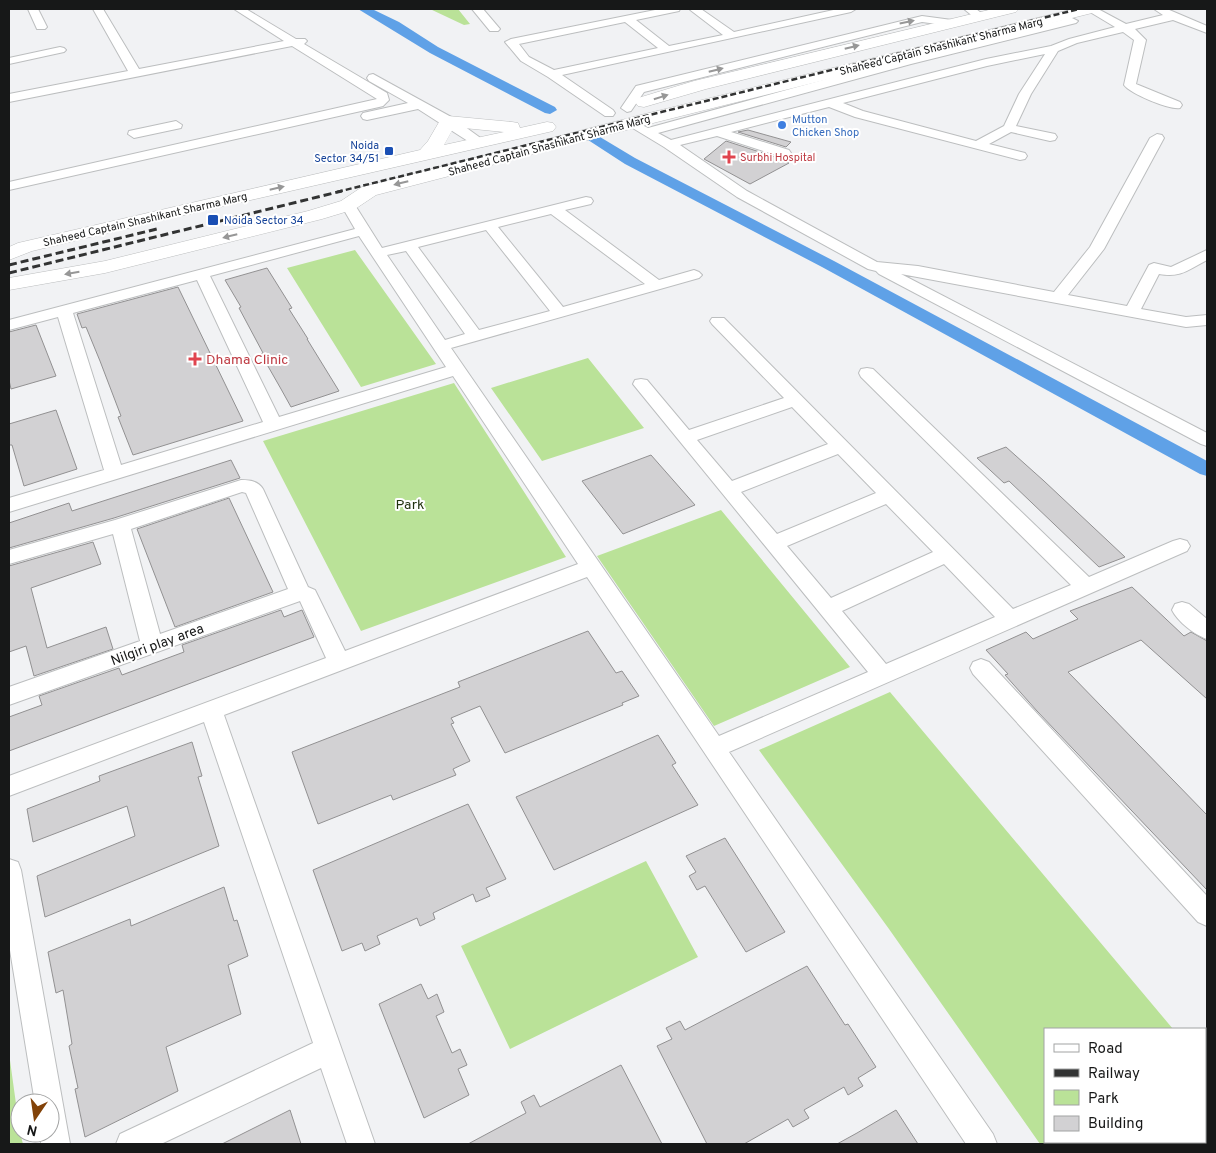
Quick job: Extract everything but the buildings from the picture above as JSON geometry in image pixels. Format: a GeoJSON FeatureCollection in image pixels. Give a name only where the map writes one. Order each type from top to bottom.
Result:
{"type":"FeatureCollection","features":[{"type":"Feature","properties":{"kind":"main road","name":"Shaheed Captain Shashikant Sharma Marg"},"geometry":{"type":"LineString","coordinates":[[9,284],[105,267],[348,205],[369,191],[579,138],[627,108],[700,85],[895,37],[965,15],[1005,10],[1034,9]]}},
{"type":"Feature","properties":{"kind":"main road"},"geometry":{"type":"LineString","coordinates":[[1026,24],[1050,15],[1050,12],[1042,9]]}},
{"type":"Feature","properties":{"kind":"main road","name":"Shaheed Captain Shashikant Sharma Marg"},"geometry":{"type":"LineString","coordinates":[[14,250],[548,127],[607,119],[632,124],[723,101],[797,87],[1070,11],[1091,9]]}},
{"type":"Feature","properties":{"kind":"main road"},"geometry":{"type":"LineString","coordinates":[[768,68],[761,78],[767,82],[797,87]]}},
{"type":"Feature","properties":{"kind":"main road"},"geometry":{"type":"LineString","coordinates":[[700,85],[725,90],[728,96],[723,101]]}},
{"type":"Feature","properties":{"kind":"main road"},"geometry":{"type":"LineString","coordinates":[[425,156],[436,143],[448,121],[548,127]]}},
{"type":"Feature","properties":{"kind":"street"},"geometry":{"type":"LineString","coordinates":[[41,27],[34,10],[47,9]]}},
{"type":"Feature","properties":{"kind":"street"},"geometry":{"type":"LineString","coordinates":[[98,9],[136,74]]}},
{"type":"Feature","properties":{"kind":"street"},"geometry":{"type":"LineString","coordinates":[[240,9],[448,121],[479,142]]}},
{"type":"Feature","properties":{"kind":"street"},"geometry":{"type":"LineString","coordinates":[[9,186],[379,103],[383,100],[383,96],[252,9]]}},
{"type":"Feature","properties":{"kind":"street"},"geometry":{"type":"LineString","coordinates":[[477,9],[494,29]]}},
{"type":"Feature","properties":{"kind":"street"},"geometry":{"type":"LineString","coordinates":[[607,119],[552,74],[525,59],[511,42],[675,9]]}},
{"type":"Feature","properties":{"kind":"street"},"geometry":{"type":"LineString","coordinates":[[694,9],[732,36]]}},
{"type":"Feature","properties":{"kind":"street"},"geometry":{"type":"LineString","coordinates":[[1091,9],[1135,34],[1140,40],[1130,85],[1142,92],[1176,105]]}},
{"type":"Feature","properties":{"kind":"street"},"geometry":{"type":"LineString","coordinates":[[1159,9],[1207,30]]}},
{"type":"Feature","properties":{"kind":"street"},"geometry":{"type":"LineString","coordinates":[[647,132],[753,104],[797,87],[845,80],[889,66],[1072,21],[1070,11]]}},
{"type":"Feature","properties":{"kind":"street"},"geometry":{"type":"LineString","coordinates":[[552,74],[666,49],[856,13],[895,37]]}},
{"type":"Feature","properties":{"kind":"street"},"geometry":{"type":"LineString","coordinates":[[627,108],[640,89],[881,28],[922,19],[965,15]]}},
{"type":"Feature","properties":{"kind":"street"},"geometry":{"type":"LineString","coordinates":[[669,144],[986,63],[1054,49],[1073,41],[1174,16]]}},
{"type":"Feature","properties":{"kind":"street"},"geometry":{"type":"LineString","coordinates":[[628,19],[666,49]]}},
{"type":"Feature","properties":{"kind":"street"},"geometry":{"type":"LineString","coordinates":[[1047,27],[1073,41]]}},
{"type":"Feature","properties":{"kind":"street"},"geometry":{"type":"LineString","coordinates":[[9,98],[301,41]]}},
{"type":"Feature","properties":{"kind":"street"},"geometry":{"type":"LineString","coordinates":[[964,47],[986,63]]}},
{"type":"Feature","properties":{"kind":"street"},"geometry":{"type":"LineString","coordinates":[[978,145],[1009,128],[1025,94],[1054,49]]}},
{"type":"Feature","properties":{"kind":"street"},"geometry":{"type":"LineString","coordinates":[[9,61],[60,50]]}},
{"type":"Feature","properties":{"kind":"street"},"geometry":{"type":"LineString","coordinates":[[889,66],[912,82]]}},
{"type":"Feature","properties":{"kind":"street"},"geometry":{"type":"LineString","coordinates":[[845,80],[867,94]]}},
{"type":"Feature","properties":{"kind":"street"},"geometry":{"type":"LineString","coordinates":[[797,87],[826,104],[1020,156]]}},
{"type":"Feature","properties":{"kind":"street"},"geometry":{"type":"LineString","coordinates":[[753,104],[777,117]]}},
{"type":"Feature","properties":{"kind":"street"},"geometry":{"type":"LineString","coordinates":[[9,195],[418,105]]}},
{"type":"Feature","properties":{"kind":"street"},"geometry":{"type":"LineString","coordinates":[[710,115],[724,130],[784,153]]}},
{"type":"Feature","properties":{"kind":"street"},"geometry":{"type":"LineString","coordinates":[[632,124],[669,144],[742,194],[873,266],[1207,440]]}},
{"type":"Feature","properties":{"kind":"street"},"geometry":{"type":"LineString","coordinates":[[134,134],[176,125]]}},
{"type":"Feature","properties":{"kind":"street"},"geometry":{"type":"LineString","coordinates":[[1009,128],[1050,137]]}},
{"type":"Feature","properties":{"kind":"street"},"geometry":{"type":"LineString","coordinates":[[156,129],[168,149]]}},
{"type":"Feature","properties":{"kind":"street"},"geometry":{"type":"LineString","coordinates":[[1057,298],[1096,249],[1157,138]]}},
{"type":"Feature","properties":{"kind":"street"},"geometry":{"type":"LineString","coordinates":[[378,253],[586,201]]}},
{"type":"Feature","properties":{"kind":"street"},"geometry":{"type":"LineString","coordinates":[[348,205],[363,231],[983,1144]]}},
{"type":"Feature","properties":{"kind":"street"},"geometry":{"type":"LineString","coordinates":[[554,208],[657,286]]}},
{"type":"Feature","properties":{"kind":"street"},"geometry":{"type":"LineString","coordinates":[[489,225],[560,313]]}},
{"type":"Feature","properties":{"kind":"street"},"geometry":{"type":"LineString","coordinates":[[9,325],[363,231]]}},
{"type":"Feature","properties":{"kind":"street"},"geometry":{"type":"LineString","coordinates":[[409,245],[475,336]]}},
{"type":"Feature","properties":{"kind":"street"},"geometry":{"type":"LineString","coordinates":[[1132,312],[1154,268],[1174,272],[1207,254]]}},
{"type":"Feature","properties":{"kind":"street"},"geometry":{"type":"LineString","coordinates":[[873,266],[918,271],[1186,322],[1207,320]]}},
{"type":"Feature","properties":{"kind":"street"},"geometry":{"type":"LineString","coordinates":[[202,273],[273,424]]}},
{"type":"Feature","properties":{"kind":"street"},"geometry":{"type":"LineString","coordinates":[[441,346],[694,276]]}},
{"type":"Feature","properties":{"kind":"street"},"geometry":{"type":"LineString","coordinates":[[64,309],[114,473]]}},
{"type":"Feature","properties":{"kind":"street"},"geometry":{"type":"LineString","coordinates":[[718,321],[1011,620]]}},
{"type":"Feature","properties":{"kind":"street"},"geometry":{"type":"LineString","coordinates":[[9,504],[457,369]]}},
{"type":"Feature","properties":{"kind":"street"},"geometry":{"type":"LineString","coordinates":[[868,373],[1086,587]]}},
{"type":"Feature","properties":{"kind":"street"},"geometry":{"type":"LineString","coordinates":[[641,384],[883,675]]}},
{"type":"Feature","properties":{"kind":"street"},"geometry":{"type":"LineString","coordinates":[[686,438],[796,400]]}},
{"type":"Feature","properties":{"kind":"street"},"geometry":{"type":"LineString","coordinates":[[728,490],[841,446]]}},
{"type":"Feature","properties":{"kind":"street"},"geometry":{"type":"LineString","coordinates":[[9,557],[120,525],[241,486],[248,486],[254,489],[303,593],[308,595],[339,662]]}},
{"type":"Feature","properties":{"kind":"street"},"geometry":{"type":"LineString","coordinates":[[773,544],[889,495]]}},
{"type":"Feature","properties":{"kind":"street"},"geometry":{"type":"LineString","coordinates":[[120,525],[152,645]]}},
{"type":"Feature","properties":{"kind":"street"},"geometry":{"type":"LineString","coordinates":[[714,748],[1180,546]]}},
{"type":"Feature","properties":{"kind":"street"},"geometry":{"type":"LineString","coordinates":[[827,609],[947,554]]}},
{"type":"Feature","properties":{"kind":"street"},"geometry":{"type":"LineString","coordinates":[[9,786],[592,567]]}},
{"type":"Feature","properties":{"kind":"street","name":"Nilgiri play area"},"geometry":{"type":"LineString","coordinates":[[9,696],[303,593]]}},
{"type":"Feature","properties":{"kind":"street"},"geometry":{"type":"LineString","coordinates":[[1182,610],[1207,631]]}},
{"type":"Feature","properties":{"kind":"street"},"geometry":{"type":"LineString","coordinates":[[981,668],[1207,914]]}},
{"type":"Feature","properties":{"kind":"street"},"geometry":{"type":"LineString","coordinates":[[211,710],[361,1144]]}},
{"type":"Feature","properties":{"kind":"street"},"geometry":{"type":"LineString","coordinates":[[9,870],[47,1093]]}},
{"type":"Feature","properties":{"kind":"street"},"geometry":{"type":"LineString","coordinates":[[130,1144],[329,1050]]}},
{"type":"Feature","properties":{"kind":"green space"},"geometry":{"type":"Polygon","coordinates":[[[430,9],[458,9],[470,24],[464,25],[430,9]]]}},
{"type":"Feature","properties":{"kind":"green space"},"geometry":{"type":"Polygon","coordinates":[[[355,250],[436,364],[361,387],[287,268],[355,250]]]}},
{"type":"Feature","properties":{"kind":"green space"},"geometry":{"type":"Polygon","coordinates":[[[588,358],[644,428],[542,461],[491,388],[588,358]]]}},
{"type":"Feature","properties":{"kind":"green space","name":"Park"},"geometry":{"type":"Polygon","coordinates":[[[454,383],[566,557],[361,631],[263,441],[454,383]]]}},
{"type":"Feature","properties":{"kind":"green space"},"geometry":{"type":"Polygon","coordinates":[[[721,510],[850,667],[714,726],[597,556],[721,510]]]}},
{"type":"Feature","properties":{"kind":"green space"},"geometry":{"type":"Polygon","coordinates":[[[890,692],[1172,1028],[1044,1028],[1044,1143],[1138,1143],[1040,1144],[889,929],[759,750],[890,692]]]}},
{"type":"Feature","properties":{"kind":"green space"},"geometry":{"type":"Polygon","coordinates":[[[646,861],[698,957],[510,1049],[461,946],[646,861]]]}},
{"type":"Feature","properties":{"kind":"green space"},"geometry":{"type":"Polygon","coordinates":[[[9,1053],[14,1093],[10,1093],[10,1143],[23,1144],[9,1144],[9,1053]]]}},
{"type":"Feature","properties":{"kind":"waterway"},"geometry":{"type":"LineString","coordinates":[[364,9],[395,25],[434,50],[550,110]]}},
{"type":"Feature","properties":{"kind":"waterway"},"geometry":{"type":"LineString","coordinates":[[590,135],[630,161],[828,264],[1207,469]]}},
{"type":"Feature","properties":{"kind":"railway"},"geometry":{"type":"LineString","coordinates":[[337,192],[1079,9]]}},
{"type":"Feature","properties":{"kind":"railway"},"geometry":{"type":"LineString","coordinates":[[9,273],[342,191]]}},
{"type":"Feature","properties":{"kind":"railway"},"geometry":{"type":"LineString","coordinates":[[9,265],[157,229]]}},
{"type":"Feature","properties":{"kind":"place","name":"Mutton Chicken Shop"},"geometry":{"type":"Point","coordinates":[782,125]}},
{"type":"Feature","properties":{"kind":"place","name":"Noida Sector 34/51"},"geometry":{"type":"Point","coordinates":[389,151]}},
{"type":"Feature","properties":{"kind":"place","name":"Surbhi Hospital"},"geometry":{"type":"Point","coordinates":[729,157]}},
{"type":"Feature","properties":{"kind":"place","name":"Noida Sector 34"},"geometry":{"type":"Point","coordinates":[213,220]}},
{"type":"Feature","properties":{"kind":"place","name":"Dhama Clinic"},"geometry":{"type":"Point","coordinates":[195,359]}}]}
